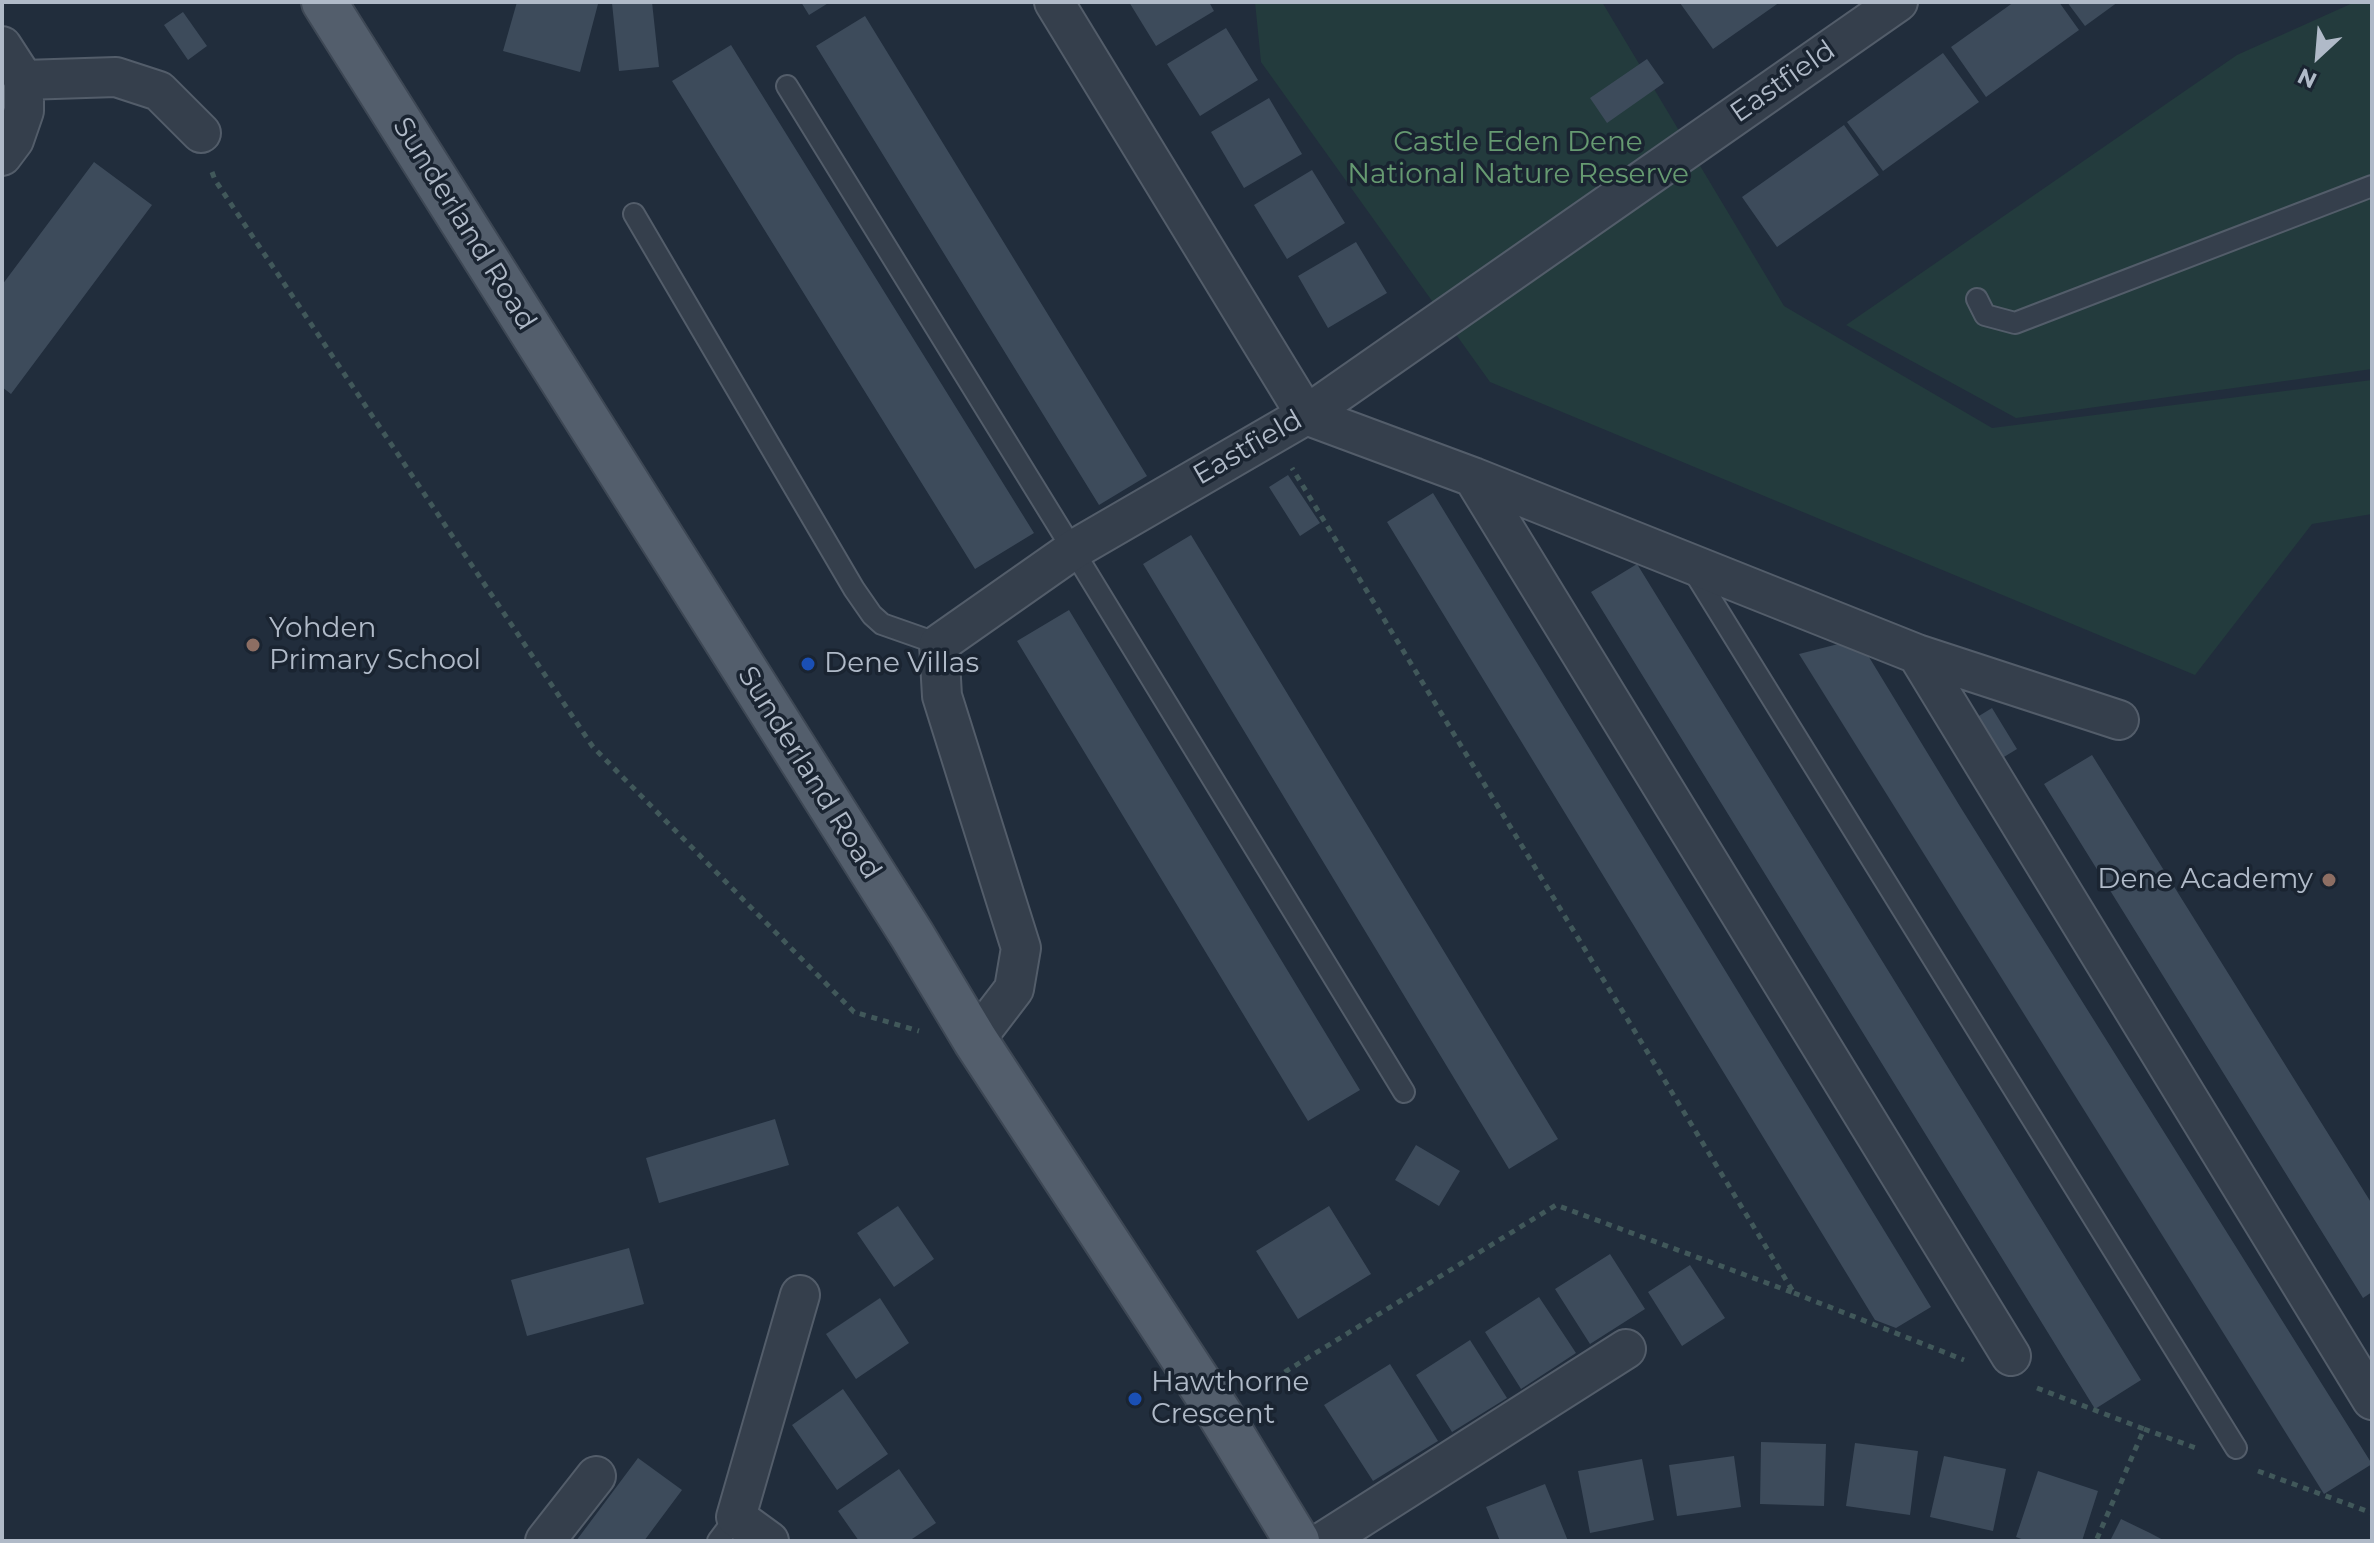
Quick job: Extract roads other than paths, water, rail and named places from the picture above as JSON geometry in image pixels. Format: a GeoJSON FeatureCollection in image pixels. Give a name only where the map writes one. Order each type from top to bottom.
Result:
{"type":"FeatureCollection","features":[{"type":"Feature","properties":{"kind":"main road","name":"Sunderland Road"},"geometry":{"type":"LineString","coordinates":[[324,2],[912,935],[975,1040],[1219,1413],[1297,1541]]}},
{"type":"Feature","properties":{"kind":"street"},"geometry":{"type":"LineString","coordinates":[[1054,2],[1306,415],[1473,477],[1917,654],[2119,720]]}},
{"type":"Feature","properties":{"kind":"street","name":"Eastfield"},"geometry":{"type":"LineString","coordinates":[[939,644],[1073,550],[1306,415],[1898,2]]}},
{"type":"Feature","properties":{"kind":"street"},"geometry":{"type":"LineString","coordinates":[[2,46],[24,80],[24,111],[14,140],[2,156]]}},
{"type":"Feature","properties":{"kind":"street"},"geometry":{"type":"LineString","coordinates":[[24,80],[116,77],[159,91],[201,133]]}},
{"type":"Feature","properties":{"kind":"street"},"geometry":{"type":"LineString","coordinates":[[1473,477],[2011,1356]]}},
{"type":"Feature","properties":{"kind":"street"},"geometry":{"type":"LineString","coordinates":[[939,644],[942,696],[1021,948],[1014,989],[975,1040]]}},
{"type":"Feature","properties":{"kind":"street"},"geometry":{"type":"LineString","coordinates":[[1917,654],[2369,1389]]}},
{"type":"Feature","properties":{"kind":"street"},"geometry":{"type":"LineString","coordinates":[[769,1541],[727,1529],[800,1295]]}},
{"type":"Feature","properties":{"kind":"street"},"geometry":{"type":"LineString","coordinates":[[1324,1541],[1626,1349]]}},
{"type":"Feature","properties":{"kind":"street"},"geometry":{"type":"LineString","coordinates":[[545,1541],[596,1476]]}},
{"type":"Feature","properties":{"kind":"lane"},"geometry":{"type":"LineString","coordinates":[[787,86],[1404,1092]]}},
{"type":"Feature","properties":{"kind":"lane"},"geometry":{"type":"LineString","coordinates":[[1977,299],[1985,315],[2015,323],[2372,186]]}},
{"type":"Feature","properties":{"kind":"lane"},"geometry":{"type":"LineString","coordinates":[[634,214],[872,615],[882,624],[939,644]]}},
{"type":"Feature","properties":{"kind":"lane"},"geometry":{"type":"LineString","coordinates":[[1689,564],[2236,1448]]}},
{"type":"Feature","properties":{"kind":"place","name":"Yohden Primary School"},"geometry":{"type":"Point","coordinates":[253,645]}},
{"type":"Feature","properties":{"kind":"place","name":"Dene Villas"},"geometry":{"type":"Point","coordinates":[808,664]}},
{"type":"Feature","properties":{"kind":"place","name":"Dene Academy"},"geometry":{"type":"Point","coordinates":[2329,880]}},
{"type":"Feature","properties":{"kind":"place","name":"Hawthorne Crescent"},"geometry":{"type":"Point","coordinates":[1135,1399]}},
{"type":"Feature","properties":{"kind":"park label","name":"Castle Eden Dene National Nature Reserve"},"geometry":{"type":"Point","coordinates":[1518,159]}}]}
